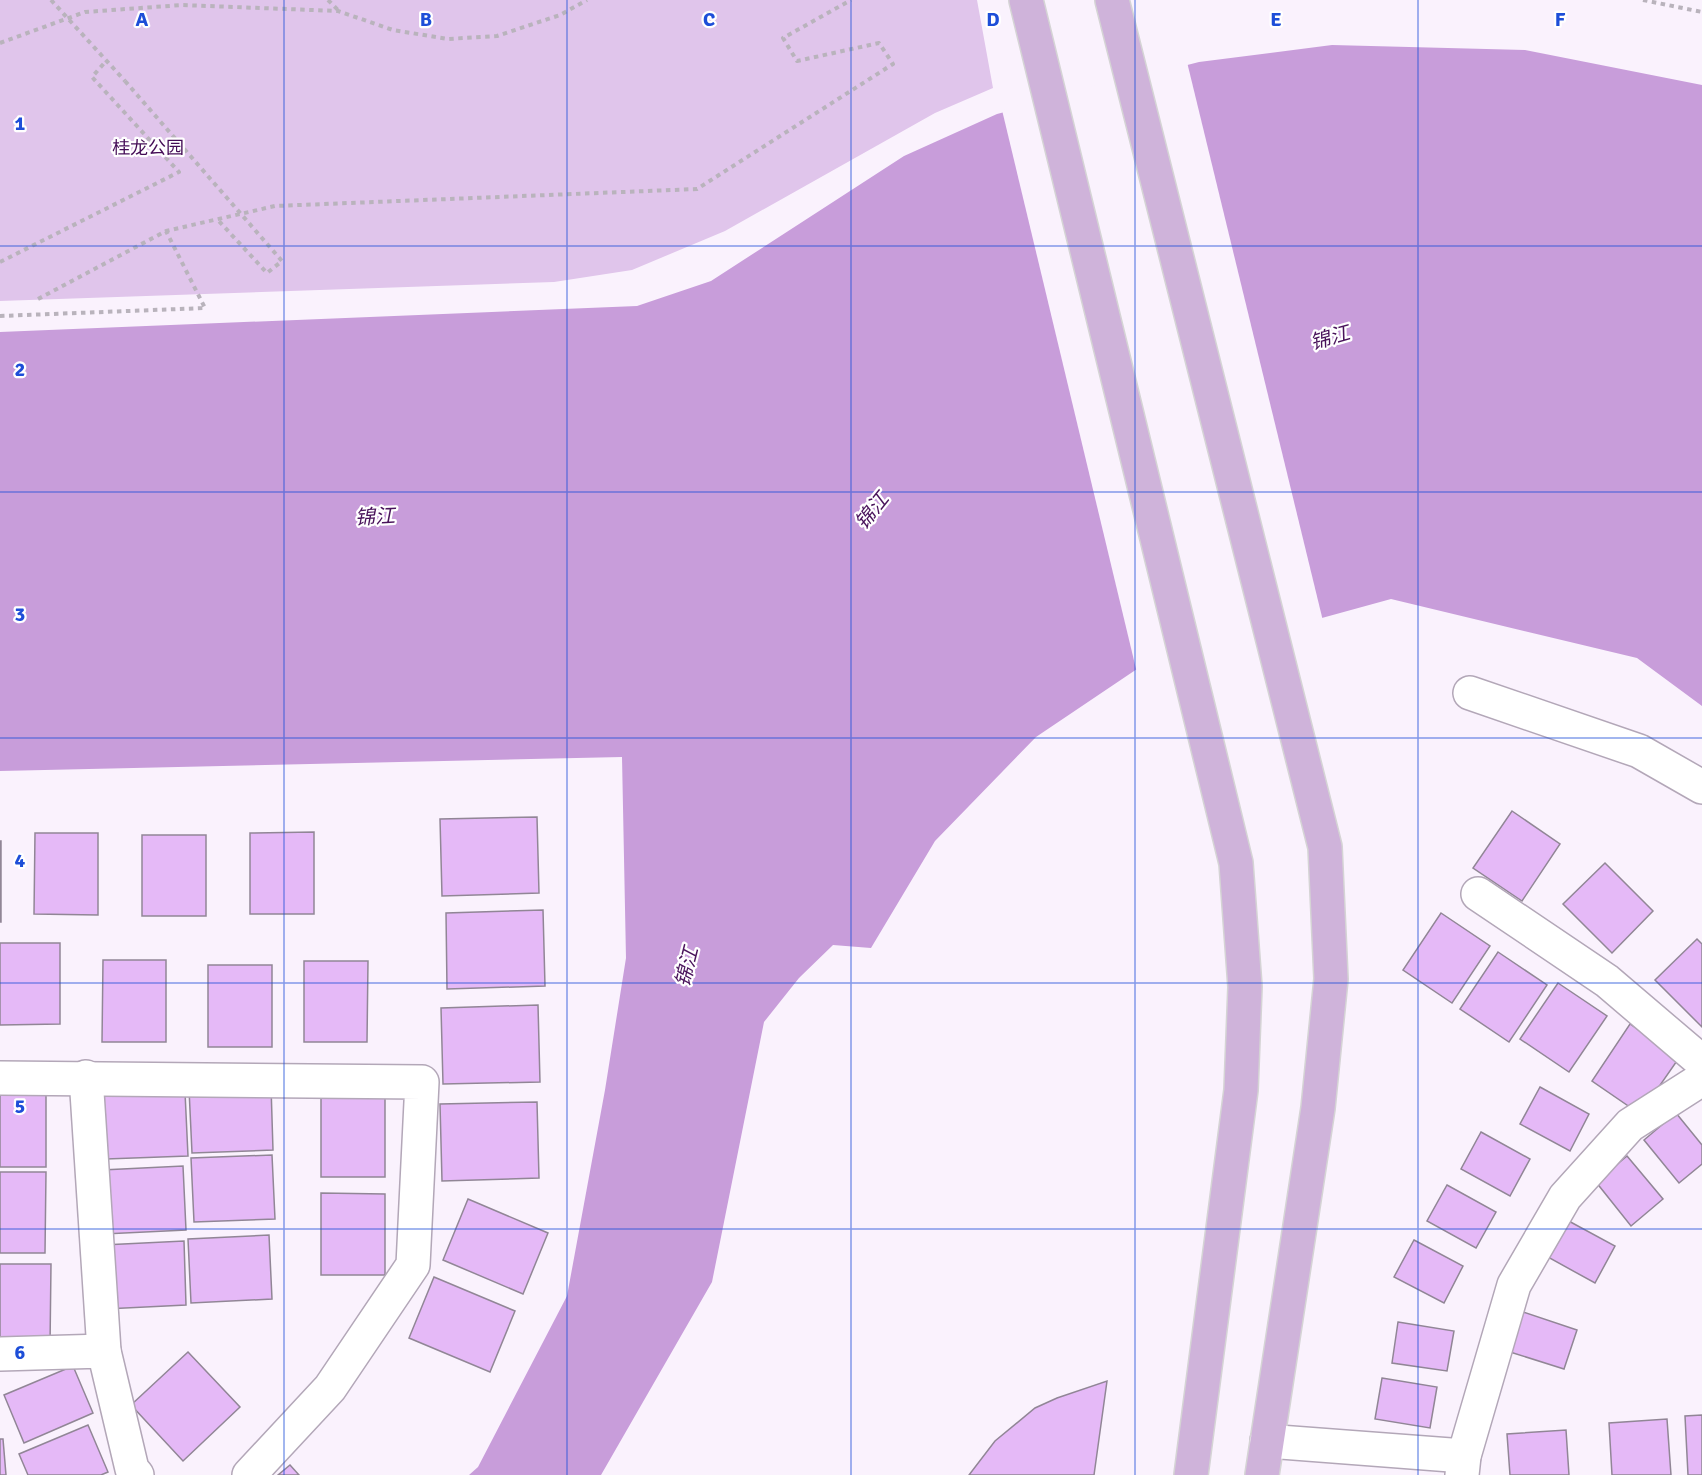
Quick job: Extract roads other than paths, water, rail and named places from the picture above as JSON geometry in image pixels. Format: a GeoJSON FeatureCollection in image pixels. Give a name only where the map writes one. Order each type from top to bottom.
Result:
{"type":"FeatureCollection","features":[{"type":"Feature","properties":{"kind":"main road"},"geometry":{"type":"LineString","coordinates":[[1112,0],[1325,847],[1331,979],[1329,1003],[1318,1108],[1262,1475]]}},
{"type":"Feature","properties":{"kind":"main road"},"geometry":{"type":"LineString","coordinates":[[1026,1],[1236,863],[1245,987],[1242,1090],[1191,1475]]}},
{"type":"Feature","properties":{"kind":"street"},"geometry":{"type":"LineString","coordinates":[[1470,693],[1639,751],[1702,787]]}},
{"type":"Feature","properties":{"kind":"street"},"geometry":{"type":"LineString","coordinates":[[1478,894],[1607,981],[1702,1062]]}},
{"type":"Feature","properties":{"kind":"street"},"geometry":{"type":"LineString","coordinates":[[86,1077],[104,1351],[132,1469],[137,1475]]}},
{"type":"Feature","properties":{"kind":"street"},"geometry":{"type":"LineString","coordinates":[[0,1078],[86,1077],[422,1082],[413,1265],[330,1388],[249,1475]]}},
{"type":"Feature","properties":{"kind":"street"},"geometry":{"type":"LineString","coordinates":[[1266,1441],[1425,1464],[1463,1465],[1514,1285],[1564,1197],[1630,1125],[1702,1079]]}},
{"type":"Feature","properties":{"kind":"street"},"geometry":{"type":"LineString","coordinates":[[0,1354],[104,1351]]}},
{"type":"Feature","properties":{"kind":"water","name":"锦江"},"geometry":{"type":"Polygon","coordinates":[[[1332,45],[1525,50],[1702,85],[1702,706],[1637,658],[1391,599],[1137,669],[1036,737],[935,841],[871,948],[833,945],[799,978],[764,1022],[712,1282],[601,1475],[469,1475],[478,1467],[567,1296],[605,1090],[626,958],[622,757],[0,771],[0,332],[637,306],[711,281],[904,156],[997,114],[1199,62],[1332,45]]]}},
{"type":"Feature","properties":{"kind":"park label","name":"桂龙公园"},"geometry":{"type":"Point","coordinates":[148,148]}}]}
